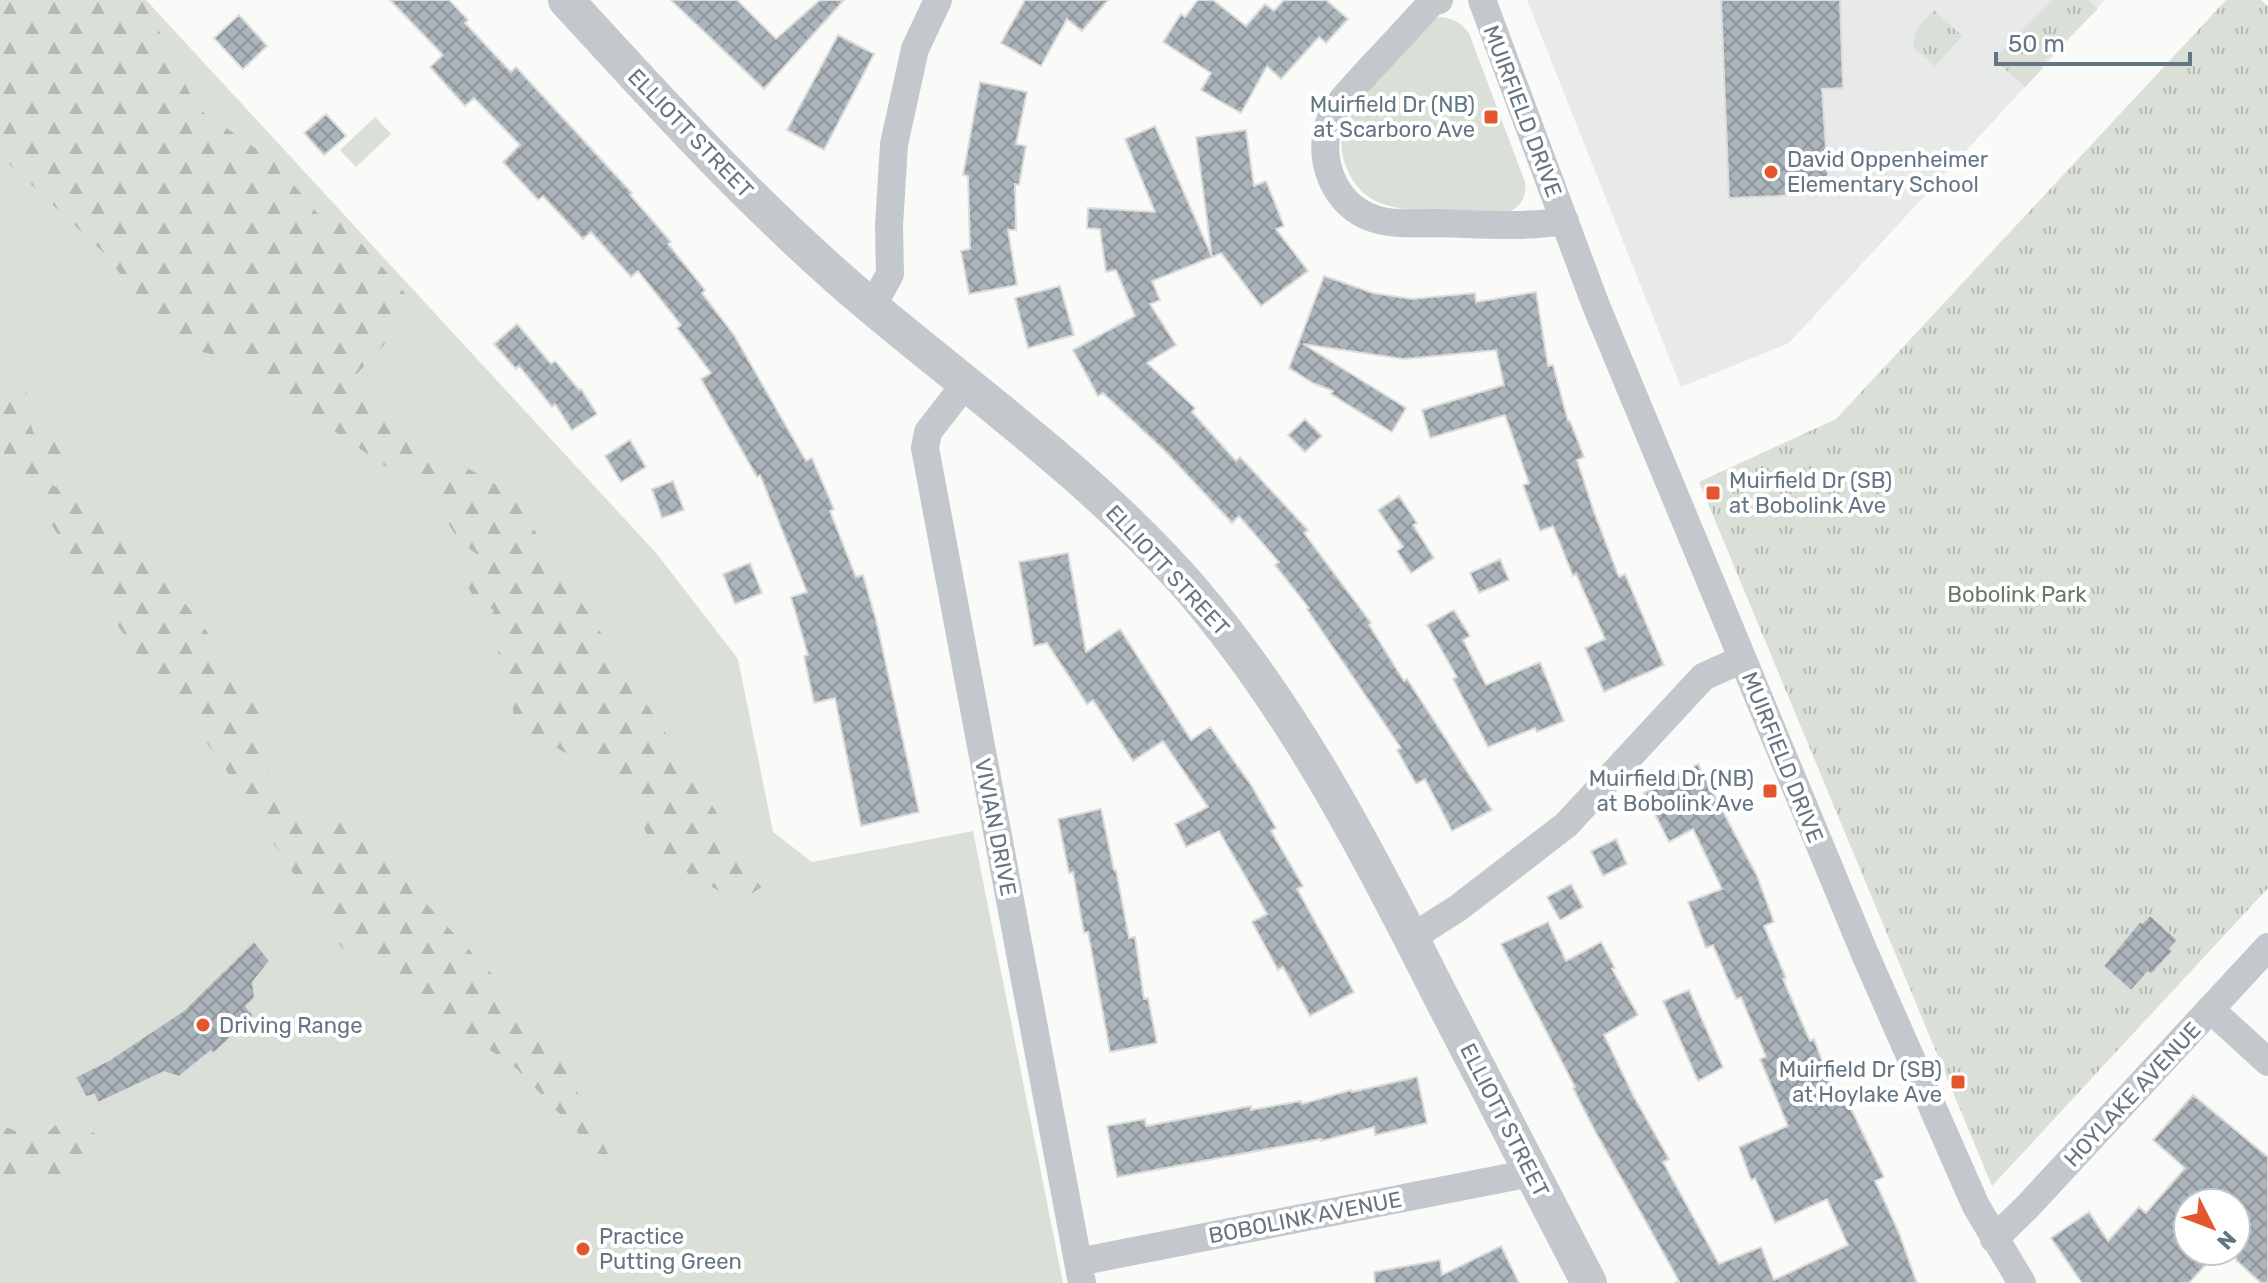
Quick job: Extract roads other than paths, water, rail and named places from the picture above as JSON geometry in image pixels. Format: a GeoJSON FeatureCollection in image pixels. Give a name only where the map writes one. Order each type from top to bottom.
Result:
{"type":"FeatureCollection","features":[{"type":"Feature","properties":{"kind":"street","name":"ELLIOTT STREET"},"geometry":{"type":"LineString","coordinates":[[566,0],[713,159],[795,240],[1118,513],[1190,587],[1237,644],[1299,735],[1354,829],[1589,1283]]}},
{"type":"Feature","properties":{"kind":"street"},"geometry":{"type":"LineString","coordinates":[[872,307],[890,274],[889,226],[894,144],[915,49],[938,0]]}},
{"type":"Feature","properties":{"kind":"street","name":"MUIRFIELD DRIVE"},"geometry":{"type":"LineString","coordinates":[[1439,0],[1432,2],[1344,98],[1332,117],[1325,138],[1325,159],[1329,175],[1340,195],[1374,219],[1398,223],[1528,226],[1565,221]]}},
{"type":"Feature","properties":{"kind":"street","name":"MUIRFIELD DRIVE"},"geometry":{"type":"LineString","coordinates":[[1482,0],[1595,303],[1920,1084],[1994,1239],[2022,1283]]}},
{"type":"Feature","properties":{"kind":"street","name":"VIVIAN DRIVE"},"geometry":{"type":"LineString","coordinates":[[966,383],[928,432],[925,448],[1080,1272]]}},
{"type":"Feature","properties":{"kind":"street"},"geometry":{"type":"LineString","coordinates":[[1411,938],[1458,908],[1566,825],[1703,677],[1742,659]]}},
{"type":"Feature","properties":{"kind":"street","name":"HOYLAKE AVENUE"},"geometry":{"type":"LineString","coordinates":[[1994,1239],[2268,947]]}},
{"type":"Feature","properties":{"kind":"street"},"geometry":{"type":"LineString","coordinates":[[2210,1009],[2268,1062]]}},
{"type":"Feature","properties":{"kind":"street","name":"BOBOLINK AVENUE"},"geometry":{"type":"LineString","coordinates":[[1080,1272],[1531,1173]]}},
{"type":"Feature","properties":{"kind":"place","name":"Muirfield Dr (NB) at Scarboro Ave"},"geometry":{"type":"Point","coordinates":[1491,117]}},
{"type":"Feature","properties":{"kind":"place","name":"David Oppenheimer Elementary School"},"geometry":{"type":"Point","coordinates":[1771,172]}},
{"type":"Feature","properties":{"kind":"place","name":"Muirfield Dr (SB) at Bobolink Ave"},"geometry":{"type":"Point","coordinates":[1713,493]}},
{"type":"Feature","properties":{"kind":"place","name":"Muirfield Dr (NB) at Bobolink Ave"},"geometry":{"type":"Point","coordinates":[1770,791]}},
{"type":"Feature","properties":{"kind":"place","name":"Driving Range"},"geometry":{"type":"Point","coordinates":[203,1025]}},
{"type":"Feature","properties":{"kind":"place","name":"Muirfield Dr (SB) at Hoylake Ave"},"geometry":{"type":"Point","coordinates":[1958,1082]}},
{"type":"Feature","properties":{"kind":"place","name":"Practice Putting Green"},"geometry":{"type":"Point","coordinates":[583,1249]}},
{"type":"Feature","properties":{"kind":"park label","name":"Bobolink Park"},"geometry":{"type":"Point","coordinates":[2017,594]}}]}
